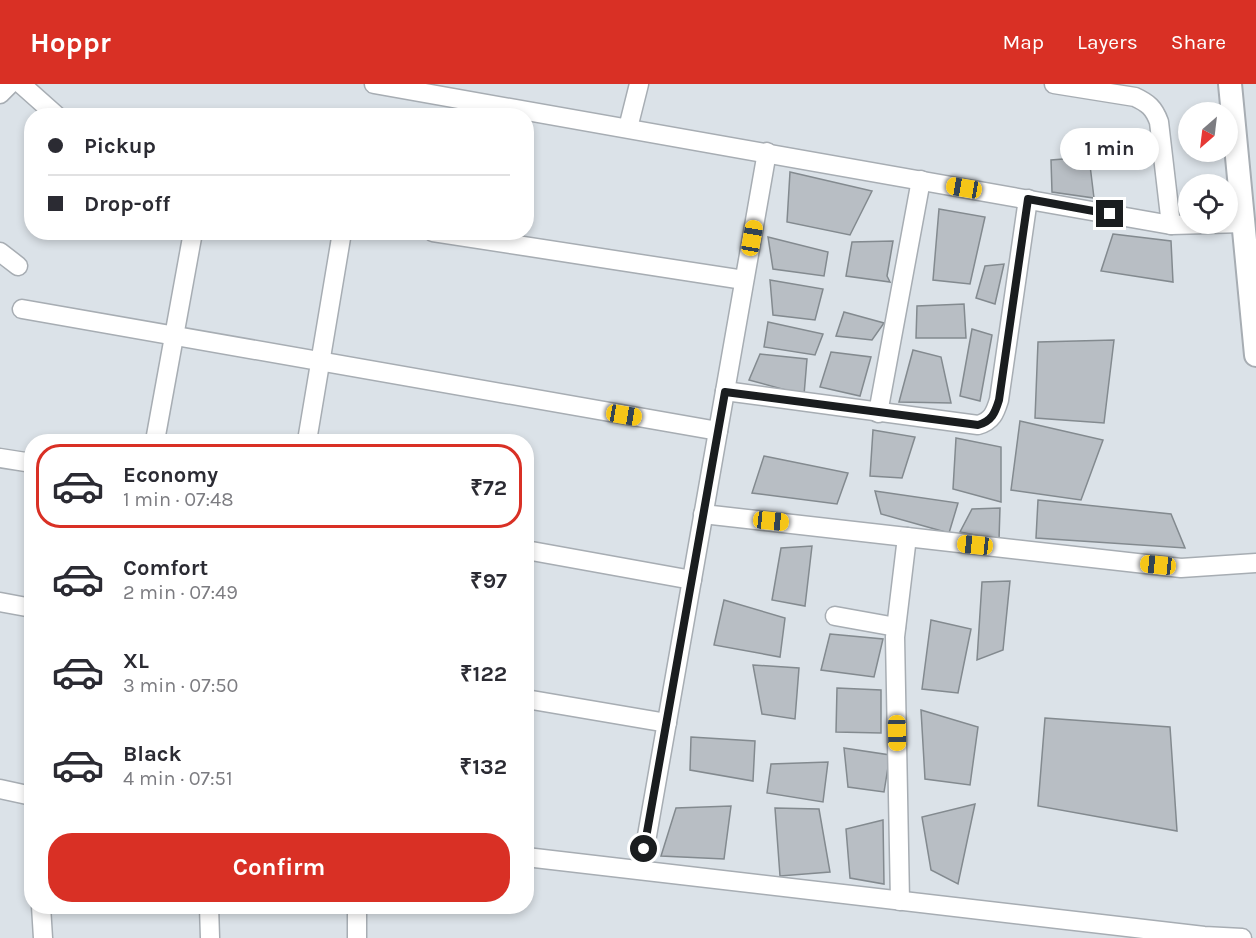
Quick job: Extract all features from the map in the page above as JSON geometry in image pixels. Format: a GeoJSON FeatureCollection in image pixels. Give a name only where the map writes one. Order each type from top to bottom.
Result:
{"type":"FeatureCollection","features":[{"type":"Feature","properties":{"kind":"street"},"geometry":{"type":"LineString","coordinates":[[0,94],[10,84]]}},
{"type":"Feature","properties":{"kind":"street"},"geometry":{"type":"LineString","coordinates":[[21,84],[48,108]]}},
{"type":"Feature","properties":{"kind":"street"},"geometry":{"type":"LineString","coordinates":[[374,84],[513,108]]}},
{"type":"Feature","properties":{"kind":"street"},"geometry":{"type":"LineString","coordinates":[[628,128],[639,84]]}},
{"type":"Feature","properties":{"kind":"street"},"geometry":{"type":"LineString","coordinates":[[1054,84],[1135,97],[1147,102],[1155,110],[1159,122],[1171,225]]}},
{"type":"Feature","properties":{"kind":"street"},"geometry":{"type":"LineString","coordinates":[[1230,84],[1256,355]]}},
{"type":"Feature","properties":{"kind":"street"},"geometry":{"type":"LineString","coordinates":[[534,112],[1171,225],[1244,223]]}},
{"type":"Feature","properties":{"kind":"street"},"geometry":{"type":"LineString","coordinates":[[641,870],[767,152]]}},
{"type":"Feature","properties":{"kind":"street"},"geometry":{"type":"LineString","coordinates":[[878,413],[921,180]]}},
{"type":"Feature","properties":{"kind":"street"},"geometry":{"type":"LineString","coordinates":[[725,392],[978,425],[986,423],[992,417],[999,400],[1028,199]]}},
{"type":"Feature","properties":{"kind":"street"},"geometry":{"type":"LineString","coordinates":[[156,434],[192,240]]}},
{"type":"Feature","properties":{"kind":"street"},"geometry":{"type":"LineString","coordinates":[[308,434],[341,240]]}},
{"type":"Feature","properties":{"kind":"street"},"geometry":{"type":"LineString","coordinates":[[485,240],[744,280]]}},
{"type":"Feature","properties":{"kind":"street"},"geometry":{"type":"LineString","coordinates":[[0,252],[18,266]]}},
{"type":"Feature","properties":{"kind":"street"},"geometry":{"type":"LineString","coordinates":[[22,309],[718,431]]}},
{"type":"Feature","properties":{"kind":"street"},"geometry":{"type":"LineString","coordinates":[[0,458],[24,462]]}},
{"type":"Feature","properties":{"kind":"street"},"geometry":{"type":"LineString","coordinates":[[703,514],[1181,568],[1256,563]]}},
{"type":"Feature","properties":{"kind":"street"},"geometry":{"type":"LineString","coordinates":[[900,901],[896,627],[907,537]]}},
{"type":"Feature","properties":{"kind":"street"},"geometry":{"type":"LineString","coordinates":[[534,551],[692,580]]}},
{"type":"Feature","properties":{"kind":"street"},"geometry":{"type":"LineString","coordinates":[[0,602],[24,606]]}},
{"type":"Feature","properties":{"kind":"street"},"geometry":{"type":"LineString","coordinates":[[835,616],[896,627]]}},
{"type":"Feature","properties":{"kind":"street"},"geometry":{"type":"LineString","coordinates":[[534,700],[667,723]]}},
{"type":"Feature","properties":{"kind":"street"},"geometry":{"type":"LineString","coordinates":[[0,789],[24,794]]}},
{"type":"Feature","properties":{"kind":"street"},"geometry":{"type":"LineString","coordinates":[[534,858],[1204,936],[1242,938]]}},
{"type":"Feature","properties":{"kind":"street"},"geometry":{"type":"LineString","coordinates":[[42,914],[43,938]]}},
{"type":"Feature","properties":{"kind":"street"},"geometry":{"type":"LineString","coordinates":[[209,914],[210,938]]}},
{"type":"Feature","properties":{"kind":"street"},"geometry":{"type":"LineString","coordinates":[[357,914],[357,938]]}},
{"type":"Feature","properties":{"kind":"building"},"geometry":{"type":"Polygon","coordinates":[[[1089,157],[1094,198],[1052,192],[1051,160],[1089,157]]]}},
{"type":"Feature","properties":{"kind":"building"},"geometry":{"type":"Polygon","coordinates":[[[790,172],[872,191],[850,235],[787,222],[790,172]]]}},
{"type":"Feature","properties":{"kind":"building"},"geometry":{"type":"Polygon","coordinates":[[[939,209],[985,217],[970,284],[933,280],[939,209]]]}},
{"type":"Feature","properties":{"kind":"building"},"geometry":{"type":"Polygon","coordinates":[[[1113,234],[1171,241],[1173,282],[1101,271],[1113,234]]]}},
{"type":"Feature","properties":{"kind":"building"},"geometry":{"type":"Polygon","coordinates":[[[768,237],[828,252],[824,276],[773,269],[768,237]]]}},
{"type":"Feature","properties":{"kind":"building"},"geometry":{"type":"Polygon","coordinates":[[[893,241],[887,276],[890,282],[846,276],[852,242],[893,241]]]}},
{"type":"Feature","properties":{"kind":"building"},"geometry":{"type":"Polygon","coordinates":[[[1004,264],[995,304],[976,298],[985,266],[1004,264]]]}},
{"type":"Feature","properties":{"kind":"building"},"geometry":{"type":"Polygon","coordinates":[[[770,280],[823,289],[815,320],[773,315],[770,280]]]}},
{"type":"Feature","properties":{"kind":"building"},"geometry":{"type":"Polygon","coordinates":[[[964,304],[966,338],[916,338],[917,306],[964,304]]]}},
{"type":"Feature","properties":{"kind":"building"},"geometry":{"type":"Polygon","coordinates":[[[844,312],[884,323],[872,340],[836,336],[844,312]]]}},
{"type":"Feature","properties":{"kind":"building"},"geometry":{"type":"Polygon","coordinates":[[[768,322],[823,334],[815,355],[764,347],[768,322]]]}},
{"type":"Feature","properties":{"kind":"building"},"geometry":{"type":"Polygon","coordinates":[[[972,329],[992,335],[980,401],[960,396],[972,329]]]}},
{"type":"Feature","properties":{"kind":"building"},"geometry":{"type":"Polygon","coordinates":[[[1114,340],[1104,423],[1035,418],[1038,342],[1114,340]]]}},
{"type":"Feature","properties":{"kind":"building"},"geometry":{"type":"Polygon","coordinates":[[[913,350],[941,357],[951,403],[899,402],[913,350]]]}},
{"type":"Feature","properties":{"kind":"building"},"geometry":{"type":"Polygon","coordinates":[[[831,352],[871,357],[860,396],[820,387],[831,352]]]}},
{"type":"Feature","properties":{"kind":"building"},"geometry":{"type":"Polygon","coordinates":[[[760,354],[807,359],[804,395],[749,380],[760,354]]]}},
{"type":"Feature","properties":{"kind":"building"},"geometry":{"type":"Polygon","coordinates":[[[1020,421],[1103,440],[1081,500],[1011,490],[1020,421]]]}},
{"type":"Feature","properties":{"kind":"building"},"geometry":{"type":"Polygon","coordinates":[[[873,430],[915,437],[902,478],[870,476],[873,430]]]}},
{"type":"Feature","properties":{"kind":"building"},"geometry":{"type":"Polygon","coordinates":[[[956,438],[1001,447],[1001,502],[953,489],[956,438]]]}},
{"type":"Feature","properties":{"kind":"building"},"geometry":{"type":"Polygon","coordinates":[[[764,456],[848,473],[837,504],[752,493],[764,456]]]}},
{"type":"Feature","properties":{"kind":"building"},"geometry":{"type":"Polygon","coordinates":[[[875,491],[958,503],[949,533],[881,514],[875,491]]]}},
{"type":"Feature","properties":{"kind":"building"},"geometry":{"type":"Polygon","coordinates":[[[1038,500],[1171,514],[1185,548],[1036,538],[1038,500]]]}},
{"type":"Feature","properties":{"kind":"building"},"geometry":{"type":"Polygon","coordinates":[[[1000,508],[999,540],[960,532],[972,509],[1000,508]]]}},
{"type":"Feature","properties":{"kind":"building"},"geometry":{"type":"Polygon","coordinates":[[[812,546],[805,606],[772,600],[781,548],[812,546]]]}},
{"type":"Feature","properties":{"kind":"building"},"geometry":{"type":"Polygon","coordinates":[[[1010,581],[1003,650],[977,660],[982,582],[1010,581]]]}},
{"type":"Feature","properties":{"kind":"building"},"geometry":{"type":"Polygon","coordinates":[[[724,600],[785,618],[780,657],[714,645],[724,600]]]}},
{"type":"Feature","properties":{"kind":"building"},"geometry":{"type":"Polygon","coordinates":[[[931,620],[971,629],[958,693],[922,689],[931,620]]]}},
{"type":"Feature","properties":{"kind":"building"},"geometry":{"type":"Polygon","coordinates":[[[830,634],[883,639],[874,677],[821,670],[830,634]]]}},
{"type":"Feature","properties":{"kind":"building"},"geometry":{"type":"Polygon","coordinates":[[[753,665],[799,668],[795,719],[762,714],[753,665]]]}},
{"type":"Feature","properties":{"kind":"building"},"geometry":{"type":"Polygon","coordinates":[[[837,688],[881,690],[881,733],[836,732],[837,688]]]}},
{"type":"Feature","properties":{"kind":"building"},"geometry":{"type":"Polygon","coordinates":[[[921,710],[978,727],[970,785],[925,779],[921,710]]]}},
{"type":"Feature","properties":{"kind":"building"},"geometry":{"type":"Polygon","coordinates":[[[1045,718],[1170,727],[1177,831],[1038,806],[1045,718]]]}},
{"type":"Feature","properties":{"kind":"building"},"geometry":{"type":"Polygon","coordinates":[[[691,737],[755,741],[753,781],[690,770],[691,737]]]}},
{"type":"Feature","properties":{"kind":"building"},"geometry":{"type":"Polygon","coordinates":[[[844,748],[890,755],[884,792],[848,787],[844,748]]]}},
{"type":"Feature","properties":{"kind":"building"},"geometry":{"type":"Polygon","coordinates":[[[828,762],[823,802],[767,793],[771,764],[828,762]]]}},
{"type":"Feature","properties":{"kind":"building"},"geometry":{"type":"Polygon","coordinates":[[[975,804],[958,884],[931,870],[922,817],[975,804]]]}},
{"type":"Feature","properties":{"kind":"building"},"geometry":{"type":"Polygon","coordinates":[[[731,806],[724,859],[661,856],[676,808],[731,806]]]}},
{"type":"Feature","properties":{"kind":"building"},"geometry":{"type":"Polygon","coordinates":[[[775,808],[819,809],[830,872],[780,876],[775,808]]]}},
{"type":"Feature","properties":{"kind":"building"},"geometry":{"type":"Polygon","coordinates":[[[883,820],[884,884],[850,878],[846,829],[883,820]]]}},
{"type":"Feature","properties":{"kind":"route"},"geometry":{"type":"LineString","coordinates":[[644,849],[725,392],[978,425],[986,423],[996,411],[999,400],[1028,199],[1110,214]]}}]}
